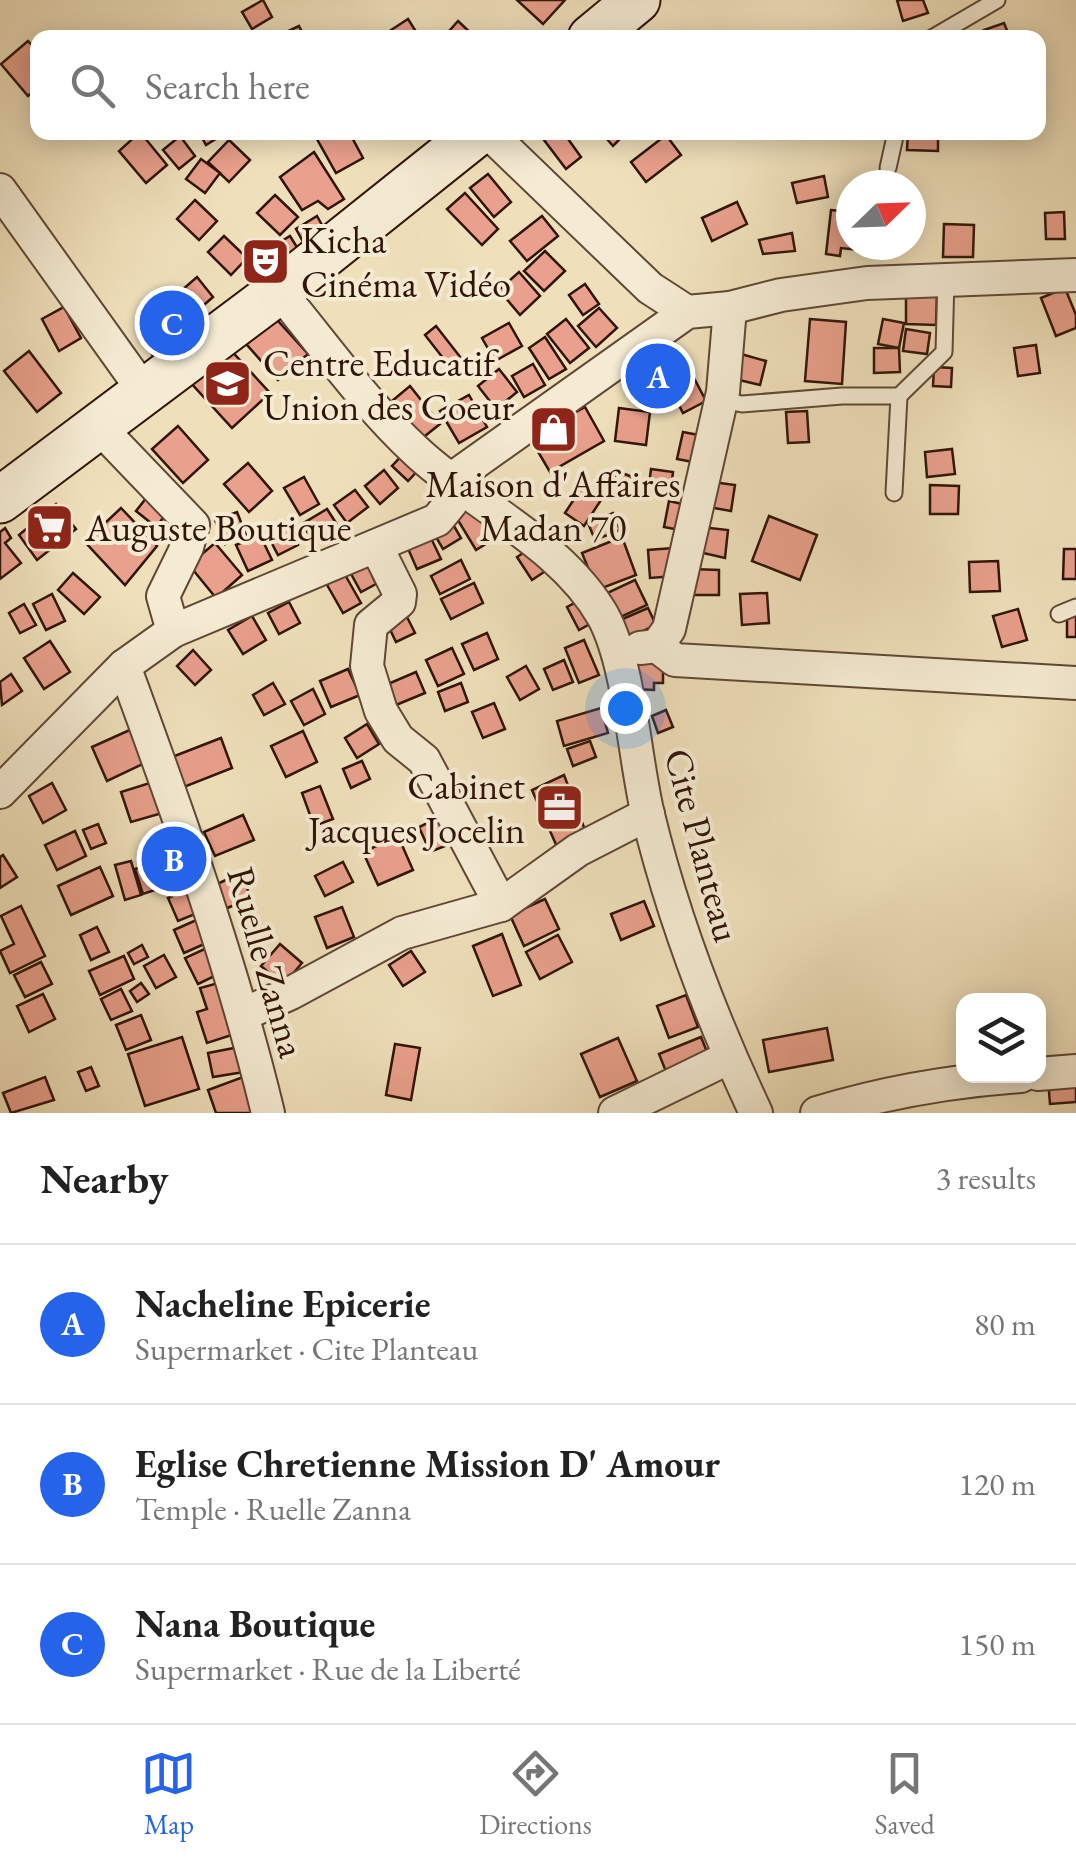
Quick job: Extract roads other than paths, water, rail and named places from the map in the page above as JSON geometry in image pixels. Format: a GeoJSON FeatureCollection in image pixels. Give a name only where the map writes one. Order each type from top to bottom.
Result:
{"type":"FeatureCollection","features":[{"type":"Feature","properties":{"kind":"street"},"geometry":{"type":"LineString","coordinates":[[0,500],[279,292],[468,140]]}},
{"type":"Feature","properties":{"kind":"street"},"geometry":{"type":"LineString","coordinates":[[496,140],[636,276],[687,312]]}},
{"type":"Feature","properties":{"kind":"street"},"geometry":{"type":"LineString","coordinates":[[0,190],[143,390]]}},
{"type":"Feature","properties":{"kind":"street"},"geometry":{"type":"LineString","coordinates":[[0,792],[124,666],[173,631],[437,520],[451,503],[449,481],[687,312],[730,308],[782,294],[833,288],[946,279],[1074,279]]}},
{"type":"Feature","properties":{"kind":"street","name":"Cite Planteau"},"geometry":{"type":"LineString","coordinates":[[279,292],[389,422],[449,481],[552,556],[582,585],[604,619],[616,651],[648,814],[685,943],[756,1113]]}},
{"type":"Feature","properties":{"kind":"street"},"geometry":{"type":"LineString","coordinates":[[658,646],[669,629],[721,400],[730,308]]}},
{"type":"Feature","properties":{"kind":"street"},"geometry":{"type":"LineString","coordinates":[[98,427],[193,525],[188,547],[163,596],[173,631]]}},
{"type":"Feature","properties":{"kind":"street"},"geometry":{"type":"LineString","coordinates":[[376,546],[400,594],[399,602],[371,625],[367,666],[381,711],[398,740],[424,760],[501,905]]}},
{"type":"Feature","properties":{"kind":"street"},"geometry":{"type":"LineString","coordinates":[[616,651],[658,646],[675,660],[1076,683]]}},
{"type":"Feature","properties":{"kind":"street","name":"Ruelle Zanna"},"geometry":{"type":"LineString","coordinates":[[124,666],[190,845],[244,1014],[268,1113]]}},
{"type":"Feature","properties":{"kind":"street"},"geometry":{"type":"LineString","coordinates":[[244,1014],[290,994],[402,933],[501,905],[578,850],[648,814]]}},
{"type":"Feature","properties":{"kind":"street"},"geometry":{"type":"LineString","coordinates":[[616,1113],[730,1058]]}},
{"type":"Feature","properties":{"kind":"street"},"geometry":{"type":"LineString","coordinates":[[1046,1073],[1076,1071]]}},
{"type":"Feature","properties":{"kind":"street"},"geometry":{"type":"LineString","coordinates":[[817,1113],[916,1087],[956,1083]]}},
{"type":"Feature","properties":{"kind":"lane"},"geometry":{"type":"LineString","coordinates":[[946,30],[997,0]]}},
{"type":"Feature","properties":{"kind":"lane"},"geometry":{"type":"LineString","coordinates":[[888,168],[894,140]]}},
{"type":"Feature","properties":{"kind":"lane"},"geometry":{"type":"LineString","coordinates":[[894,493],[899,396],[944,352],[946,279]]}},
{"type":"Feature","properties":{"kind":"lane"},"geometry":{"type":"LineString","coordinates":[[721,400],[742,404],[899,396]]}},
{"type":"Feature","properties":{"kind":"lane"},"geometry":{"type":"LineString","coordinates":[[1059,614],[1076,608]]}},
{"type":"Feature","properties":{"kind":"place","name":"Kicha Cinéma Vidéo"},"geometry":{"type":"Point","coordinates":[266,261]}},
{"type":"Feature","properties":{"kind":"place","name":"Nana Boutique"},"geometry":{"type":"Point","coordinates":[172,323]}},
{"type":"Feature","properties":{"kind":"place","name":"Nacheline Epicerie"},"geometry":{"type":"Point","coordinates":[658,376]}},
{"type":"Feature","properties":{"kind":"place","name":"Centre Educatif Union des Coeur"},"geometry":{"type":"Point","coordinates":[228,384]}},
{"type":"Feature","properties":{"kind":"place","name":"Maison d'Affaires Madan 70"},"geometry":{"type":"Point","coordinates":[553,429]}},
{"type":"Feature","properties":{"kind":"place","name":"Auguste Boutique"},"geometry":{"type":"Point","coordinates":[50,527]}},
{"type":"Feature","properties":{"kind":"place","name":"Cabinet Jacques Jocelin"},"geometry":{"type":"Point","coordinates":[560,807]}},
{"type":"Feature","properties":{"kind":"place","name":"Eglise Chretienne Mission D' Amour"},"geometry":{"type":"Point","coordinates":[174,859]}}]}
